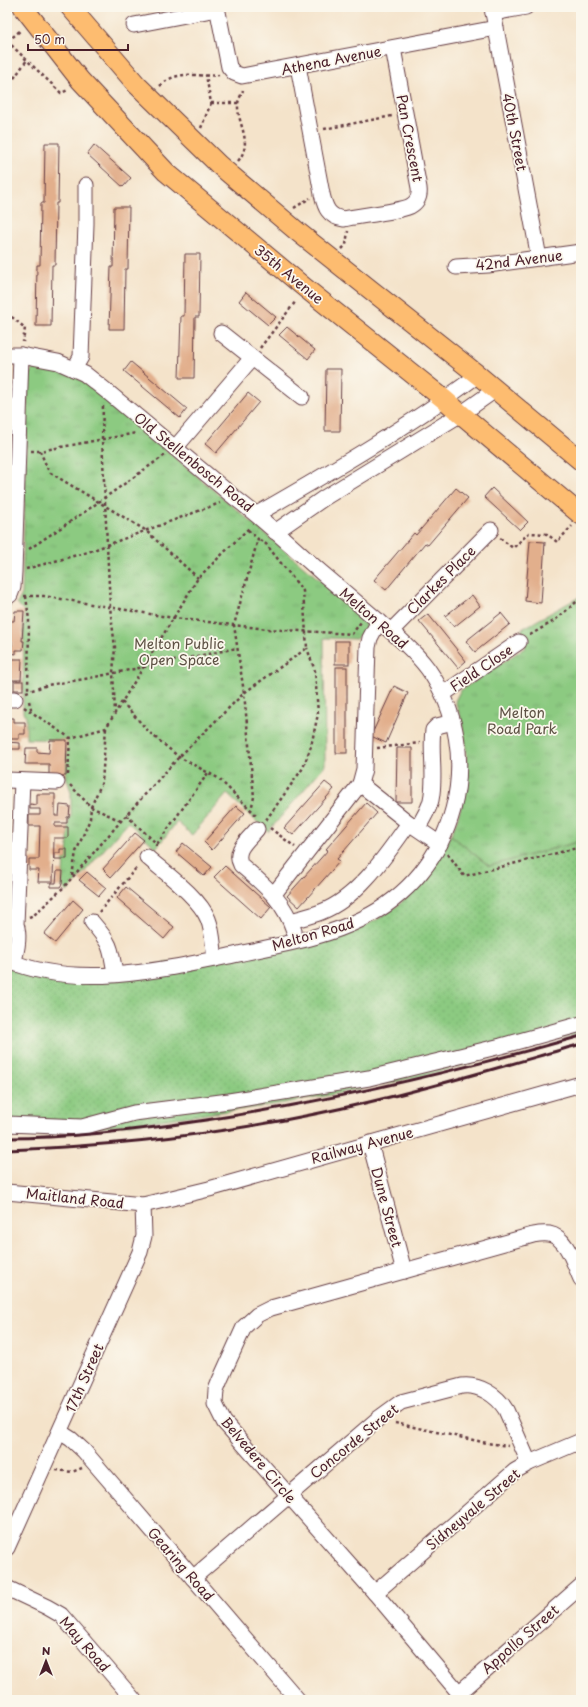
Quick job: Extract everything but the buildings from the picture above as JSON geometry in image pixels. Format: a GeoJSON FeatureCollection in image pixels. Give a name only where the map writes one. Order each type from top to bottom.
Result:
{"type":"FeatureCollection","features":[{"type":"Feature","properties":{"kind":"main road","name":"35th Avenue"},"geometry":{"type":"LineString","coordinates":[[23,7],[80,80],[166,172],[445,400],[577,521]]}},
{"type":"Feature","properties":{"kind":"main road"},"geometry":{"type":"LineString","coordinates":[[70,7],[137,85],[219,165],[298,232],[478,375],[581,461]]}},
{"type":"Feature","properties":{"kind":"street"},"geometry":{"type":"LineString","coordinates":[[492,10],[526,7]]}},
{"type":"Feature","properties":{"kind":"street"},"geometry":{"type":"LineString","coordinates":[[134,25],[217,8],[228,63],[234,73]]}},
{"type":"Feature","properties":{"kind":"street","name":"40th Street"},"geometry":{"type":"LineString","coordinates":[[492,10],[539,258]]}},
{"type":"Feature","properties":{"kind":"street","name":"Athena Avenue"},"geometry":{"type":"LineString","coordinates":[[234,73],[247,76],[496,28]]}},
{"type":"Feature","properties":{"kind":"street","name":"Pan Crescent"},"geometry":{"type":"LineString","coordinates":[[298,66],[324,206],[329,214],[338,218],[344,218],[407,208],[416,201],[420,193],[393,48]]}},
{"type":"Feature","properties":{"kind":"street"},"geometry":{"type":"LineString","coordinates":[[74,369],[81,357],[86,185]]}},
{"type":"Feature","properties":{"kind":"street","name":"42nd Avenue"},"geometry":{"type":"LineString","coordinates":[[456,267],[488,265],[581,252]]}},
{"type":"Feature","properties":{"kind":"street"},"geometry":{"type":"LineString","coordinates":[[221,333],[302,397]]}},
{"type":"Feature","properties":{"kind":"street","name":"Old Stellenbosch Road"},"geometry":{"type":"LineString","coordinates":[[14,355],[58,362],[85,374],[109,392],[256,514],[328,473],[445,400],[478,375]]}},
{"type":"Feature","properties":{"kind":"street"},"geometry":{"type":"LineString","coordinates":[[8,596],[13,587],[15,565],[14,355]]}},
{"type":"Feature","properties":{"kind":"street"},"geometry":{"type":"LineString","coordinates":[[175,448],[252,358]]}},
{"type":"Feature","properties":{"kind":"street"},"geometry":{"type":"LineString","coordinates":[[275,532],[324,498],[461,414],[495,390]]}},
{"type":"Feature","properties":{"kind":"street","name":"Melton Road"},"geometry":{"type":"LineString","coordinates":[[10,961],[44,971],[62,974],[79,976],[115,974],[160,970],[298,941],[351,924],[387,904],[418,877],[427,866],[440,844],[451,817],[458,786],[459,754],[453,722],[443,694],[426,667],[416,655],[391,631],[256,514]]}},
{"type":"Feature","properties":{"kind":"street","name":"Clarkes Place"},"geometry":{"type":"LineString","coordinates":[[391,631],[491,530]]}},
{"type":"Feature","properties":{"kind":"street"},"geometry":{"type":"LineString","coordinates":[[274,894],[360,784],[364,769],[368,647],[373,616]]}},
{"type":"Feature","properties":{"kind":"street","name":"Field Close"},"geometry":{"type":"LineString","coordinates":[[443,694],[519,642]]}},
{"type":"Feature","properties":{"kind":"street"},"geometry":{"type":"LineString","coordinates":[[291,921],[321,912],[337,903],[358,887],[413,826],[429,806],[431,798],[433,786],[432,743],[434,729],[437,726],[453,722]]}},
{"type":"Feature","properties":{"kind":"street"},"geometry":{"type":"LineString","coordinates":[[7,780],[57,782]]}},
{"type":"Feature","properties":{"kind":"street"},"geometry":{"type":"LineString","coordinates":[[10,961],[16,953],[18,930],[16,924],[22,781]]}},
{"type":"Feature","properties":{"kind":"street"},"geometry":{"type":"LineString","coordinates":[[360,784],[413,826],[440,844]]}},
{"type":"Feature","properties":{"kind":"street"},"geometry":{"type":"LineString","coordinates":[[261,826],[240,848],[238,859],[241,865],[274,894],[291,921],[298,941]]}},
{"type":"Feature","properties":{"kind":"street"},"geometry":{"type":"LineString","coordinates":[[147,857],[196,900],[204,910],[209,920],[215,959]]}},
{"type":"Feature","properties":{"kind":"street"},"geometry":{"type":"LineString","coordinates":[[92,922],[106,938],[112,951],[115,974]]}},
{"type":"Feature","properties":{"kind":"street"},"geometry":{"type":"LineString","coordinates":[[7,1124],[82,1127],[134,1113],[369,1078],[502,1046],[581,1024]]}},
{"type":"Feature","properties":{"kind":"street","name":"Railway Avenue"},"geometry":{"type":"LineString","coordinates":[[143,1204],[209,1189],[581,1084]]}},
{"type":"Feature","properties":{"kind":"street","name":"Dune Street"},"geometry":{"type":"LineString","coordinates":[[370,1144],[404,1271]]}},
{"type":"Feature","properties":{"kind":"street","name":"Maitland Road"},"geometry":{"type":"LineString","coordinates":[[7,1192],[143,1204]]}},
{"type":"Feature","properties":{"kind":"street","name":"17th Street"},"geometry":{"type":"LineString","coordinates":[[7,1548],[140,1252],[144,1236],[143,1204]]}},
{"type":"Feature","properties":{"kind":"street","name":"Belvedere Circle"},"geometry":{"type":"LineString","coordinates":[[462,1696],[375,1593],[224,1422],[215,1404],[216,1390],[244,1327],[257,1314],[272,1308],[533,1235],[548,1234],[561,1241],[581,1279]]}},
{"type":"Feature","properties":{"kind":"street","name":"Concorde Street"},"geometry":{"type":"LineString","coordinates":[[193,1578],[389,1409],[401,1402],[456,1387],[470,1386],[490,1393],[502,1404],[529,1463]]}},
{"type":"Feature","properties":{"kind":"street","name":"Gearing Road"},"geometry":{"type":"LineString","coordinates":[[60,1432],[77,1444],[94,1463],[298,1700]]}},
{"type":"Feature","properties":{"kind":"street","name":"Sidneyvale Street"},"geometry":{"type":"LineString","coordinates":[[375,1593],[502,1482],[529,1463],[581,1441]]}},
{"type":"Feature","properties":{"kind":"street","name":"Appollo Street"},"geometry":{"type":"LineString","coordinates":[[462,1696],[581,1586]]}},
{"type":"Feature","properties":{"kind":"street","name":"May Road"},"geometry":{"type":"LineString","coordinates":[[7,1588],[61,1615],[134,1700]]}},
{"type":"Feature","properties":{"kind":"path"},"geometry":{"type":"LineString","coordinates":[[21,30],[7,41],[61,93],[65,92]]}},
{"type":"Feature","properties":{"kind":"path"},"geometry":{"type":"LineString","coordinates":[[7,88],[27,60]]}},
{"type":"Feature","properties":{"kind":"path"},"geometry":{"type":"LineString","coordinates":[[158,88],[168,78],[184,74],[206,75],[234,73]]}},
{"type":"Feature","properties":{"kind":"path"},"geometry":{"type":"LineString","coordinates":[[200,130],[205,121],[211,103],[206,75]]}},
{"type":"Feature","properties":{"kind":"path"},"geometry":{"type":"LineString","coordinates":[[236,163],[243,154],[245,143],[238,103],[246,83]]}},
{"type":"Feature","properties":{"kind":"path"},"geometry":{"type":"LineString","coordinates":[[211,103],[238,103]]}},
{"type":"Feature","properties":{"kind":"path"},"geometry":{"type":"LineString","coordinates":[[310,132],[405,114]]}},
{"type":"Feature","properties":{"kind":"path"},"geometry":{"type":"LineString","coordinates":[[293,210],[315,196]]}},
{"type":"Feature","properties":{"kind":"path"},"geometry":{"type":"LineString","coordinates":[[342,249],[346,245],[348,225]]}},
{"type":"Feature","properties":{"kind":"path"},"geometry":{"type":"LineString","coordinates":[[252,358],[296,301]]}},
{"type":"Feature","properties":{"kind":"path"},"geometry":{"type":"LineString","coordinates":[[7,313],[25,328],[14,355]]}},
{"type":"Feature","properties":{"kind":"path"},"geometry":{"type":"LineString","coordinates":[[109,392],[103,400],[102,439],[110,607],[115,647],[113,673],[115,713]]}},
{"type":"Feature","properties":{"kind":"path"},"geometry":{"type":"LineString","coordinates":[[14,458],[40,451],[138,433],[148,424]]}},
{"type":"Feature","properties":{"kind":"path"},"geometry":{"type":"LineString","coordinates":[[15,565],[99,502],[175,448]]}},
{"type":"Feature","properties":{"kind":"path"},"geometry":{"type":"LineString","coordinates":[[40,451],[49,472],[144,530],[198,578]]}},
{"type":"Feature","properties":{"kind":"path"},"geometry":{"type":"LineString","coordinates":[[15,565],[88,552],[144,530],[235,498]]}},
{"type":"Feature","properties":{"kind":"path"},"geometry":{"type":"LineString","coordinates":[[72,877],[76,852],[90,819],[91,807],[102,782],[106,728],[198,578],[248,530],[256,514]]}},
{"type":"Feature","properties":{"kind":"path"},"geometry":{"type":"LineString","coordinates":[[491,530],[512,548],[529,534],[547,534],[557,542],[577,521]]}},
{"type":"Feature","properties":{"kind":"path"},"geometry":{"type":"LineString","coordinates":[[248,530],[266,544],[303,591],[305,632],[307,648],[315,671],[318,714],[311,746],[303,768],[261,826]]}},
{"type":"Feature","properties":{"kind":"path"},"geometry":{"type":"LineString","coordinates":[[251,810],[254,797],[244,693],[234,625],[258,539]]}},
{"type":"Feature","properties":{"kind":"path"},"geometry":{"type":"LineString","coordinates":[[8,596],[44,596],[174,618],[305,632],[352,634],[373,616]]}},
{"type":"Feature","properties":{"kind":"path"},"geometry":{"type":"LineString","coordinates":[[17,697],[28,620],[26,596]]}},
{"type":"Feature","properties":{"kind":"path"},"geometry":{"type":"LineString","coordinates":[[519,642],[554,621],[581,598]]}},
{"type":"Feature","properties":{"kind":"path"},"geometry":{"type":"LineString","coordinates":[[17,697],[48,685],[237,648]]}},
{"type":"Feature","properties":{"kind":"path"},"geometry":{"type":"LineString","coordinates":[[16,924],[34,915],[64,887],[121,820],[179,758],[244,693],[307,648]]}},
{"type":"Feature","properties":{"kind":"path"},"geometry":{"type":"LineString","coordinates":[[17,697],[32,712],[70,738],[106,728]]}},
{"type":"Feature","properties":{"kind":"path"},"geometry":{"type":"LineString","coordinates":[[17,697],[32,712]]}},
{"type":"Feature","properties":{"kind":"path"},"geometry":{"type":"LineString","coordinates":[[122,702],[150,733],[179,758],[218,778],[251,810],[261,826],[305,854]]}},
{"type":"Feature","properties":{"kind":"path"},"geometry":{"type":"LineString","coordinates":[[70,738],[67,783],[91,807],[121,820]]}},
{"type":"Feature","properties":{"kind":"path"},"geometry":{"type":"LineString","coordinates":[[365,751],[383,747],[432,743]]}},
{"type":"Feature","properties":{"kind":"path"},"geometry":{"type":"LineString","coordinates":[[92,922],[103,906],[158,844],[208,773]]}},
{"type":"Feature","properties":{"kind":"path"},"geometry":{"type":"LineString","coordinates":[[126,816],[158,844]]}},
{"type":"Feature","properties":{"kind":"path"},"geometry":{"type":"LineString","coordinates":[[440,844],[464,876],[581,847]]}},
{"type":"Feature","properties":{"kind":"path"},"geometry":{"type":"LineString","coordinates":[[379,1418],[410,1427],[487,1443],[522,1448]]}},
{"type":"Feature","properties":{"kind":"path"},"geometry":{"type":"LineString","coordinates":[[43,1469],[72,1472],[94,1463]]}},
{"type":"Feature","properties":{"kind":"green space","name":"Melton Public Open Space"},"geometry":{"type":"Polygon","coordinates":[[[42,365],[47,365],[76,377],[95,390],[366,619],[367,626],[356,639],[324,638],[325,765],[268,832],[227,794],[192,835],[177,822],[156,848],[128,822],[67,892],[62,886],[64,860],[67,860],[69,817],[71,817],[71,792],[66,776],[67,740],[26,739],[26,716],[23,713],[24,611],[17,604],[22,594],[28,379],[33,369],[42,365]]]}},
{"type":"Feature","properties":{"kind":"green space","name":"Melton Road Park"},"geometry":{"type":"Polygon","coordinates":[[[581,596],[581,841],[489,866],[451,835],[462,802],[466,769],[464,735],[455,701],[460,691],[526,647],[520,636],[522,629],[581,596]]]}},
{"type":"Feature","properties":{"kind":"green space"},"geometry":{"type":"Polygon","coordinates":[[[451,835],[489,866],[581,841],[581,1033],[427,1075],[316,1098],[107,1127],[7,1130],[7,967],[57,980],[340,936],[377,920],[407,898],[420,885],[431,870],[451,835]]]}},
{"type":"Feature","properties":{"kind":"railway"},"geometry":{"type":"LineString","coordinates":[[7,1138],[57,1137],[107,1133],[181,1124],[301,1104],[441,1073],[581,1036]]}},
{"type":"Feature","properties":{"kind":"railway"},"geometry":{"type":"LineString","coordinates":[[7,1150],[84,1146],[200,1134],[315,1114],[416,1091],[581,1044]]}}]}
